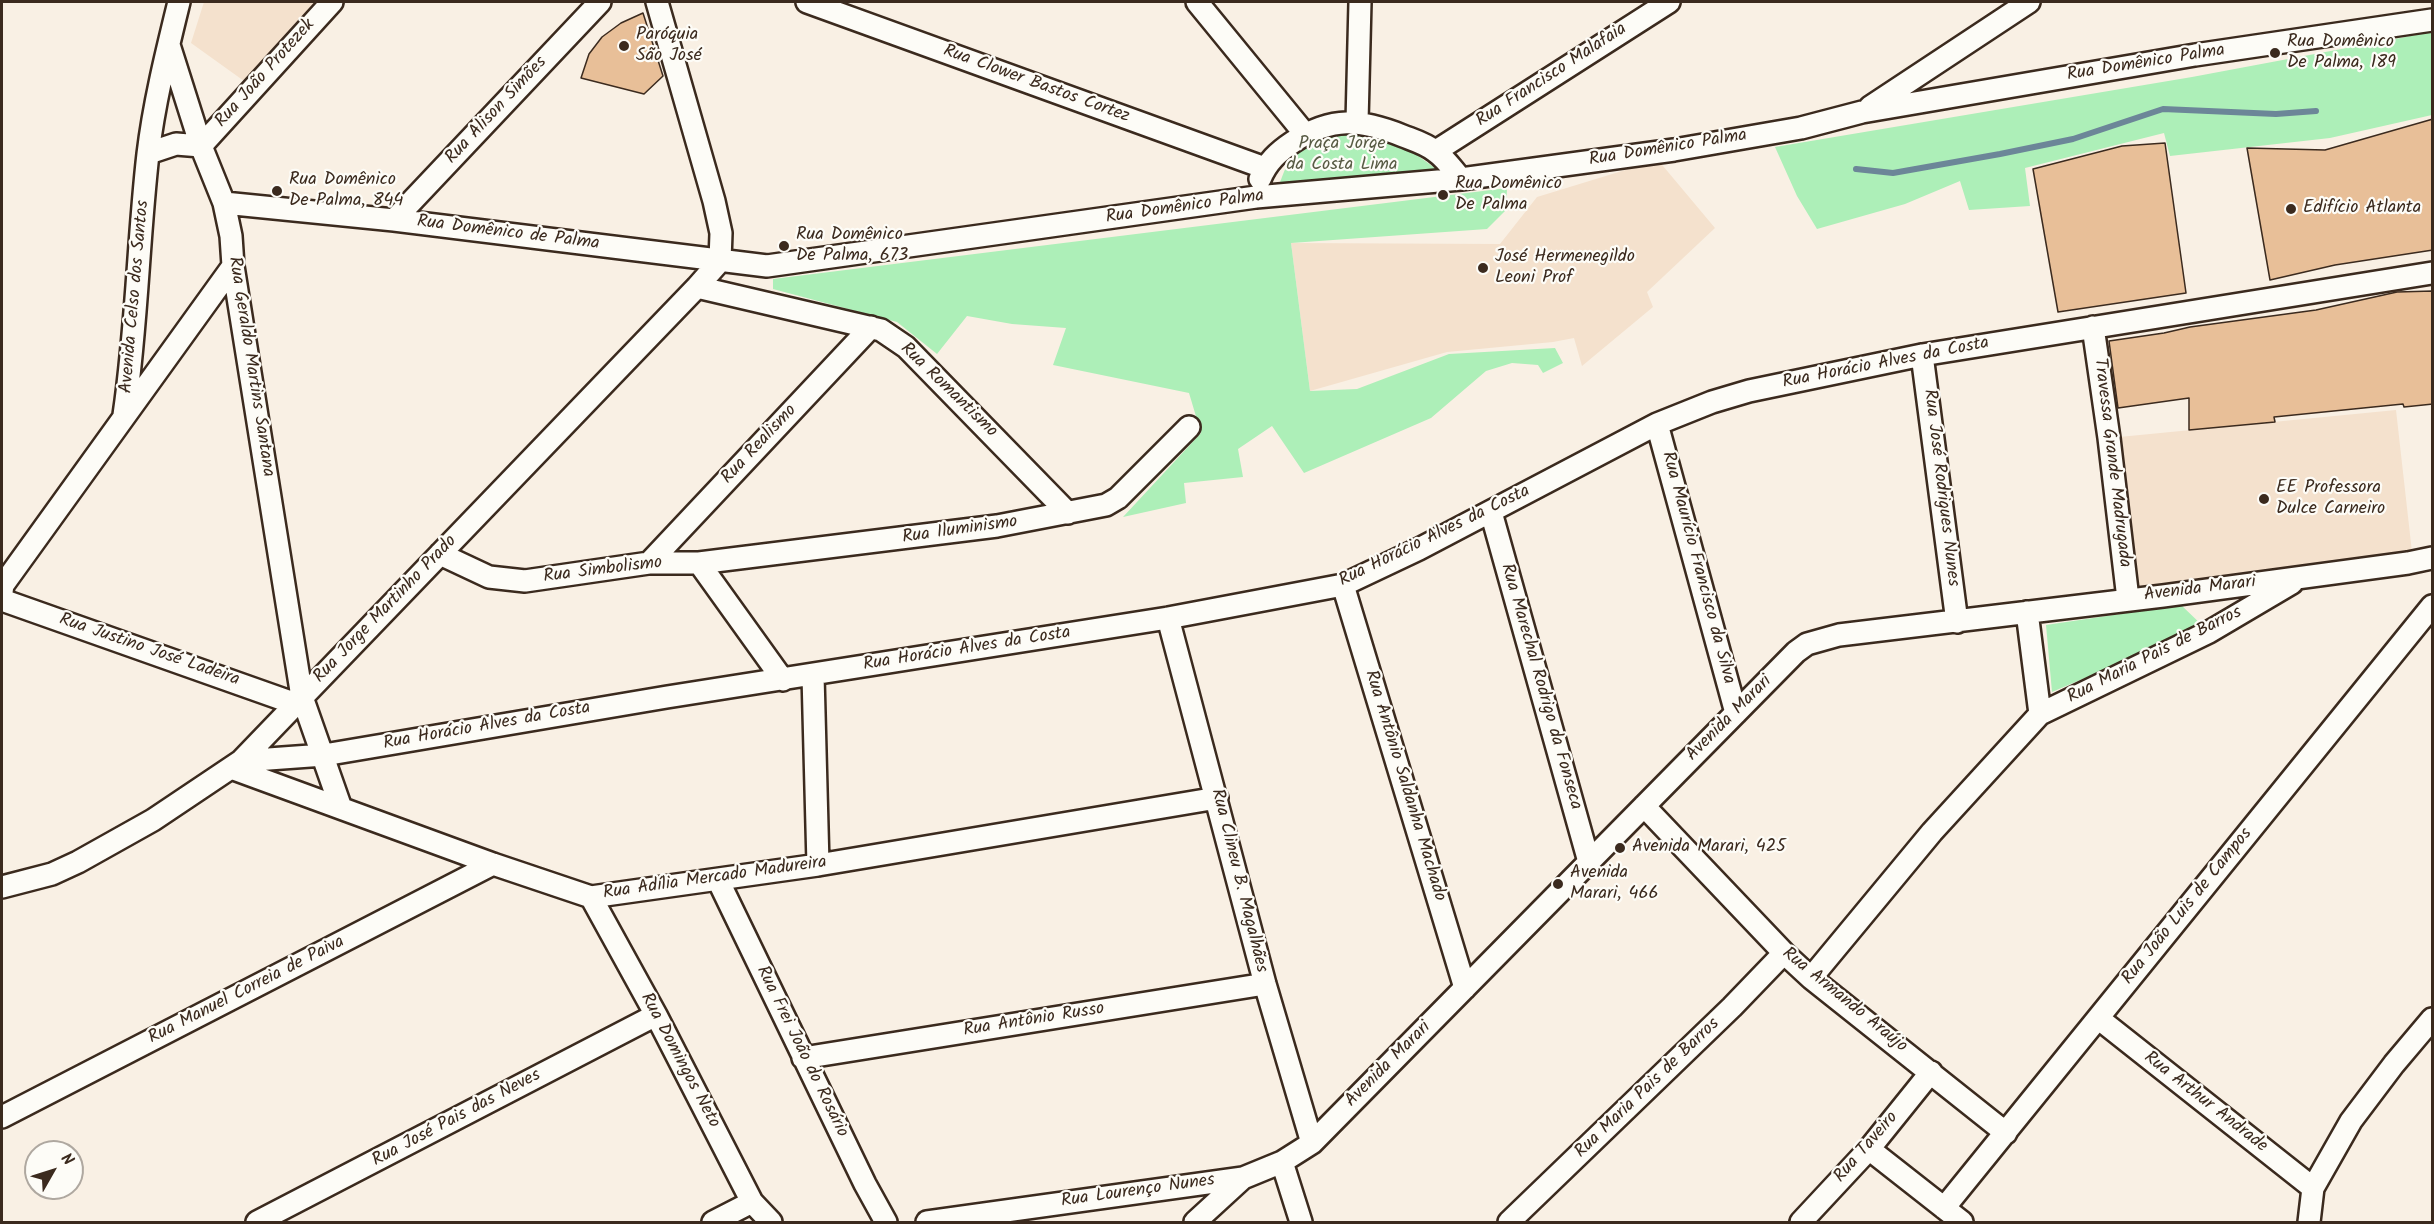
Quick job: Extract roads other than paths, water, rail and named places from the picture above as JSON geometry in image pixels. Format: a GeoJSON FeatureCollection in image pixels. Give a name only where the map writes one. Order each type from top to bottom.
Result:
{"type":"FeatureCollection","features":[{"type":"Feature","properties":{"kind":"street","name":"Avenida Celso dos Santos"},"geometry":{"type":"LineString","coordinates":[[2,590],[124,415],[132,362],[148,153],[168,45],[179,2]]}},
{"type":"Feature","properties":{"kind":"street","name":"Rua João Protezek"},"geometry":{"type":"LineString","coordinates":[[201,146],[332,2]]}},
{"type":"Feature","properties":{"kind":"street","name":"Rua Alison Simões"},"geometry":{"type":"LineString","coordinates":[[394,220],[600,2]]}},
{"type":"Feature","properties":{"kind":"street"},"geometry":{"type":"LineString","coordinates":[[657,2],[714,201],[721,233],[720,261]]}},
{"type":"Feature","properties":{"kind":"street","name":"Rua Clower Bastos Cortez"},"geometry":{"type":"LineString","coordinates":[[807,2],[1264,168]]}},
{"type":"Feature","properties":{"kind":"street"},"geometry":{"type":"LineString","coordinates":[[1197,2],[1305,134]]}},
{"type":"Feature","properties":{"kind":"street"},"geometry":{"type":"LineString","coordinates":[[1357,122],[1360,2]]}},
{"type":"Feature","properties":{"kind":"street","name":"Rua Francisco Malafaia"},"geometry":{"type":"LineString","coordinates":[[1436,151],[1669,2]]}},
{"type":"Feature","properties":{"kind":"street"},"geometry":{"type":"LineString","coordinates":[[1862,112],[2029,2]]}},
{"type":"Feature","properties":{"kind":"street","name":"Rua Domênico Palma"},"geometry":{"type":"LineString","coordinates":[[720,261],[767,266],[1256,197],[1461,179],[1674,150],[1801,128],[1862,112],[2195,55],[2433,20]]}},
{"type":"Feature","properties":{"kind":"street","name":"Rua Geraldo Martins Santana"},"geometry":{"type":"LineString","coordinates":[[168,45],[201,146],[224,203],[231,236],[233,266],[299,700],[324,755],[341,808]]}},
{"type":"Feature","properties":{"kind":"street"},"geometry":{"type":"LineString","coordinates":[[1256,197],[1264,168],[1285,147],[1305,134],[1328,125],[1357,122],[1391,131],[1436,151],[1461,179]]}},
{"type":"Feature","properties":{"kind":"street"},"geometry":{"type":"LineString","coordinates":[[148,153],[176,144],[201,146]]}},
{"type":"Feature","properties":{"kind":"street","name":"Rua Domênico de Palma"},"geometry":{"type":"LineString","coordinates":[[224,203],[394,220],[720,261]]}},
{"type":"Feature","properties":{"kind":"street","name":"Rua Jorge Martinho Prado"},"geometry":{"type":"LineString","coordinates":[[2,887],[52,874],[78,862],[153,820],[236,764],[720,261]]}},
{"type":"Feature","properties":{"kind":"street"},"geometry":{"type":"LineString","coordinates":[[124,415],[233,266]]}},
{"type":"Feature","properties":{"kind":"street","name":"Rua Horácio Alves da Costa"},"geometry":{"type":"LineString","coordinates":[[236,764],[324,755],[667,697],[1168,618],[1343,585],[1491,512],[1657,424],[1712,402],[1923,355],[2433,273]]}},
{"type":"Feature","properties":{"kind":"street","name":"Rua Romantismo"},"geometry":{"type":"LineString","coordinates":[[697,287],[881,330],[906,347],[1068,513]]}},
{"type":"Feature","properties":{"kind":"street","name":"Rua Realismo"},"geometry":{"type":"LineString","coordinates":[[649,563],[870,327]]}},
{"type":"Feature","properties":{"kind":"street","name":"Travessa Grande Madrugada"},"geometry":{"type":"LineString","coordinates":[[2093,327],[2128,599]]}},
{"type":"Feature","properties":{"kind":"street","name":"Rua José Rodrigues Nunes"},"geometry":{"type":"LineString","coordinates":[[1923,355],[1957,622]]}},
{"type":"Feature","properties":{"kind":"street","name":"Rua Maurício Francisco da Silva"},"geometry":{"type":"LineString","coordinates":[[1657,424],[1736,713]]}},
{"type":"Feature","properties":{"kind":"street","name":"Rua Iluminismo"},"geometry":{"type":"LineString","coordinates":[[699,563],[921,537],[1068,513],[1106,504],[1118,498],[1189,427]]}},
{"type":"Feature","properties":{"kind":"street","name":"Rua Marechal Rodrigo da Fonseca"},"geometry":{"type":"LineString","coordinates":[[1491,512],[1589,862]]}},
{"type":"Feature","properties":{"kind":"street","name":"Rua Simbolismo"},"geometry":{"type":"LineString","coordinates":[[440,554],[489,577],[525,581],[649,563],[699,563]]}},
{"type":"Feature","properties":{"kind":"street","name":"Avenida Marari"},"geometry":{"type":"LineString","coordinates":[[1196,1222],[1243,1178],[1282,1162],[1312,1143],[1796,652],[1807,644],[1839,635],[2300,578],[2433,558]]}},
{"type":"Feature","properties":{"kind":"street"},"geometry":{"type":"LineString","coordinates":[[699,563],[783,680]]}},
{"type":"Feature","properties":{"kind":"street","name":"Rua Maria Pais de Barros"},"geometry":{"type":"LineString","coordinates":[[1811,978],[1932,832],[2040,714],[2209,632],[2300,578]]}},
{"type":"Feature","properties":{"kind":"street","name":"Rua Antônio Saldanha Machado"},"geometry":{"type":"LineString","coordinates":[[1343,585],[1465,988]]}},
{"type":"Feature","properties":{"kind":"street","name":"Rua Justino José Ladeira"},"geometry":{"type":"LineString","coordinates":[[2,590],[299,700]]}},
{"type":"Feature","properties":{"kind":"street","name":"Rua João Luis de Campos"},"geometry":{"type":"LineString","coordinates":[[1944,1208],[2433,606]]}},
{"type":"Feature","properties":{"kind":"street"},"geometry":{"type":"LineString","coordinates":[[2028,612],[2040,714]]}},
{"type":"Feature","properties":{"kind":"street","name":"Rua Clineu B. Magalhães"},"geometry":{"type":"LineString","coordinates":[[1168,618],[1265,984],[1312,1143]]}},
{"type":"Feature","properties":{"kind":"street"},"geometry":{"type":"LineString","coordinates":[[813,675],[818,865]]}},
{"type":"Feature","properties":{"kind":"street","name":"Rua Adília Mercado Madureira"},"geometry":{"type":"LineString","coordinates":[[236,764],[341,808],[591,897],[818,865],[1217,798]]}},
{"type":"Feature","properties":{"kind":"street","name":"Rua Armando Araújo"},"geometry":{"type":"LineString","coordinates":[[1644,806],[1784,954],[2006,1133]]}},
{"type":"Feature","properties":{"kind":"street","name":"Rua Manuel Correia de Paiva"},"geometry":{"type":"LineString","coordinates":[[2,1117],[493,864]]}},
{"type":"Feature","properties":{"kind":"street","name":"Rua Frei João do Rosário"},"geometry":{"type":"LineString","coordinates":[[718,880],[803,1058],[886,1222]]}},
{"type":"Feature","properties":{"kind":"street","name":"Rua Domingos Neto"},"geometry":{"type":"LineString","coordinates":[[591,897],[656,1016],[752,1202],[771,1222]]}},
{"type":"Feature","properties":{"kind":"street","name":"Rua Maria Pais de Barros"},"geometry":{"type":"LineString","coordinates":[[1509,1222],[1784,954]]}},
{"type":"Feature","properties":{"kind":"street","name":"Rua Antônio Russo"},"geometry":{"type":"LineString","coordinates":[[803,1058],[1265,984]]}},
{"type":"Feature","properties":{"kind":"street","name":"Rua José Pais das Neves"},"geometry":{"type":"LineString","coordinates":[[257,1222],[656,1016]]}},
{"type":"Feature","properties":{"kind":"street","name":"Rua Arthur Andrade"},"geometry":{"type":"LineString","coordinates":[[2098,1018],[2313,1188]]}},
{"type":"Feature","properties":{"kind":"street"},"geometry":{"type":"LineString","coordinates":[[2309,1222],[2313,1188],[2351,1121],[2394,1064],[2433,1019]]}},
{"type":"Feature","properties":{"kind":"street","name":"Rua Taveiro"},"geometry":{"type":"LineString","coordinates":[[1801,1222],[1869,1149],[1931,1072]]}},
{"type":"Feature","properties":{"kind":"street"},"geometry":{"type":"LineString","coordinates":[[1869,1149],[1962,1222]]}},
{"type":"Feature","properties":{"kind":"street"},"geometry":{"type":"LineString","coordinates":[[1282,1162],[1301,1222]]}},
{"type":"Feature","properties":{"kind":"street","name":"Rua Lourenço Nunes"},"geometry":{"type":"LineString","coordinates":[[927,1222],[1243,1178]]}},
{"type":"Feature","properties":{"kind":"street"},"geometry":{"type":"LineString","coordinates":[[713,1222],[752,1202]]}},
{"type":"Feature","properties":{"kind":"waterway"},"geometry":{"type":"LineString","coordinates":[[1856,169],[1893,173],[2000,154],[2073,139],[2163,109],[2276,114],[2316,111]]}},
{"type":"Feature","properties":{"kind":"place","name":"Paróquia São José"},"geometry":{"type":"Point","coordinates":[624,46]}},
{"type":"Feature","properties":{"kind":"place","name":"Rua Domênico De Palma, 189"},"geometry":{"type":"Point","coordinates":[2275,53]}},
{"type":"Feature","properties":{"kind":"place","name":"Rua Domênico De Palma, 844"},"geometry":{"type":"Point","coordinates":[277,191]}},
{"type":"Feature","properties":{"kind":"place","name":"Rua Domênico De Palma"},"geometry":{"type":"Point","coordinates":[1443,195]}},
{"type":"Feature","properties":{"kind":"place","name":"Edifício Atlanta"},"geometry":{"type":"Point","coordinates":[2291,209]}},
{"type":"Feature","properties":{"kind":"place","name":"Rua Domênico De Palma, 673"},"geometry":{"type":"Point","coordinates":[784,246]}},
{"type":"Feature","properties":{"kind":"place","name":"José Hermenegildo Leoni Prof"},"geometry":{"type":"Point","coordinates":[1483,268]}},
{"type":"Feature","properties":{"kind":"place","name":"EE Professora Dulce Carneiro"},"geometry":{"type":"Point","coordinates":[2264,499]}},
{"type":"Feature","properties":{"kind":"place","name":"Avenida Marari, 425"},"geometry":{"type":"Point","coordinates":[1620,848]}},
{"type":"Feature","properties":{"kind":"place","name":"Avenida Marari, 466"},"geometry":{"type":"Point","coordinates":[1558,884]}},
{"type":"Feature","properties":{"kind":"park label","name":"Praça Jorge da Costa Lima"},"geometry":{"type":"Point","coordinates":[1342,155]}}]}
